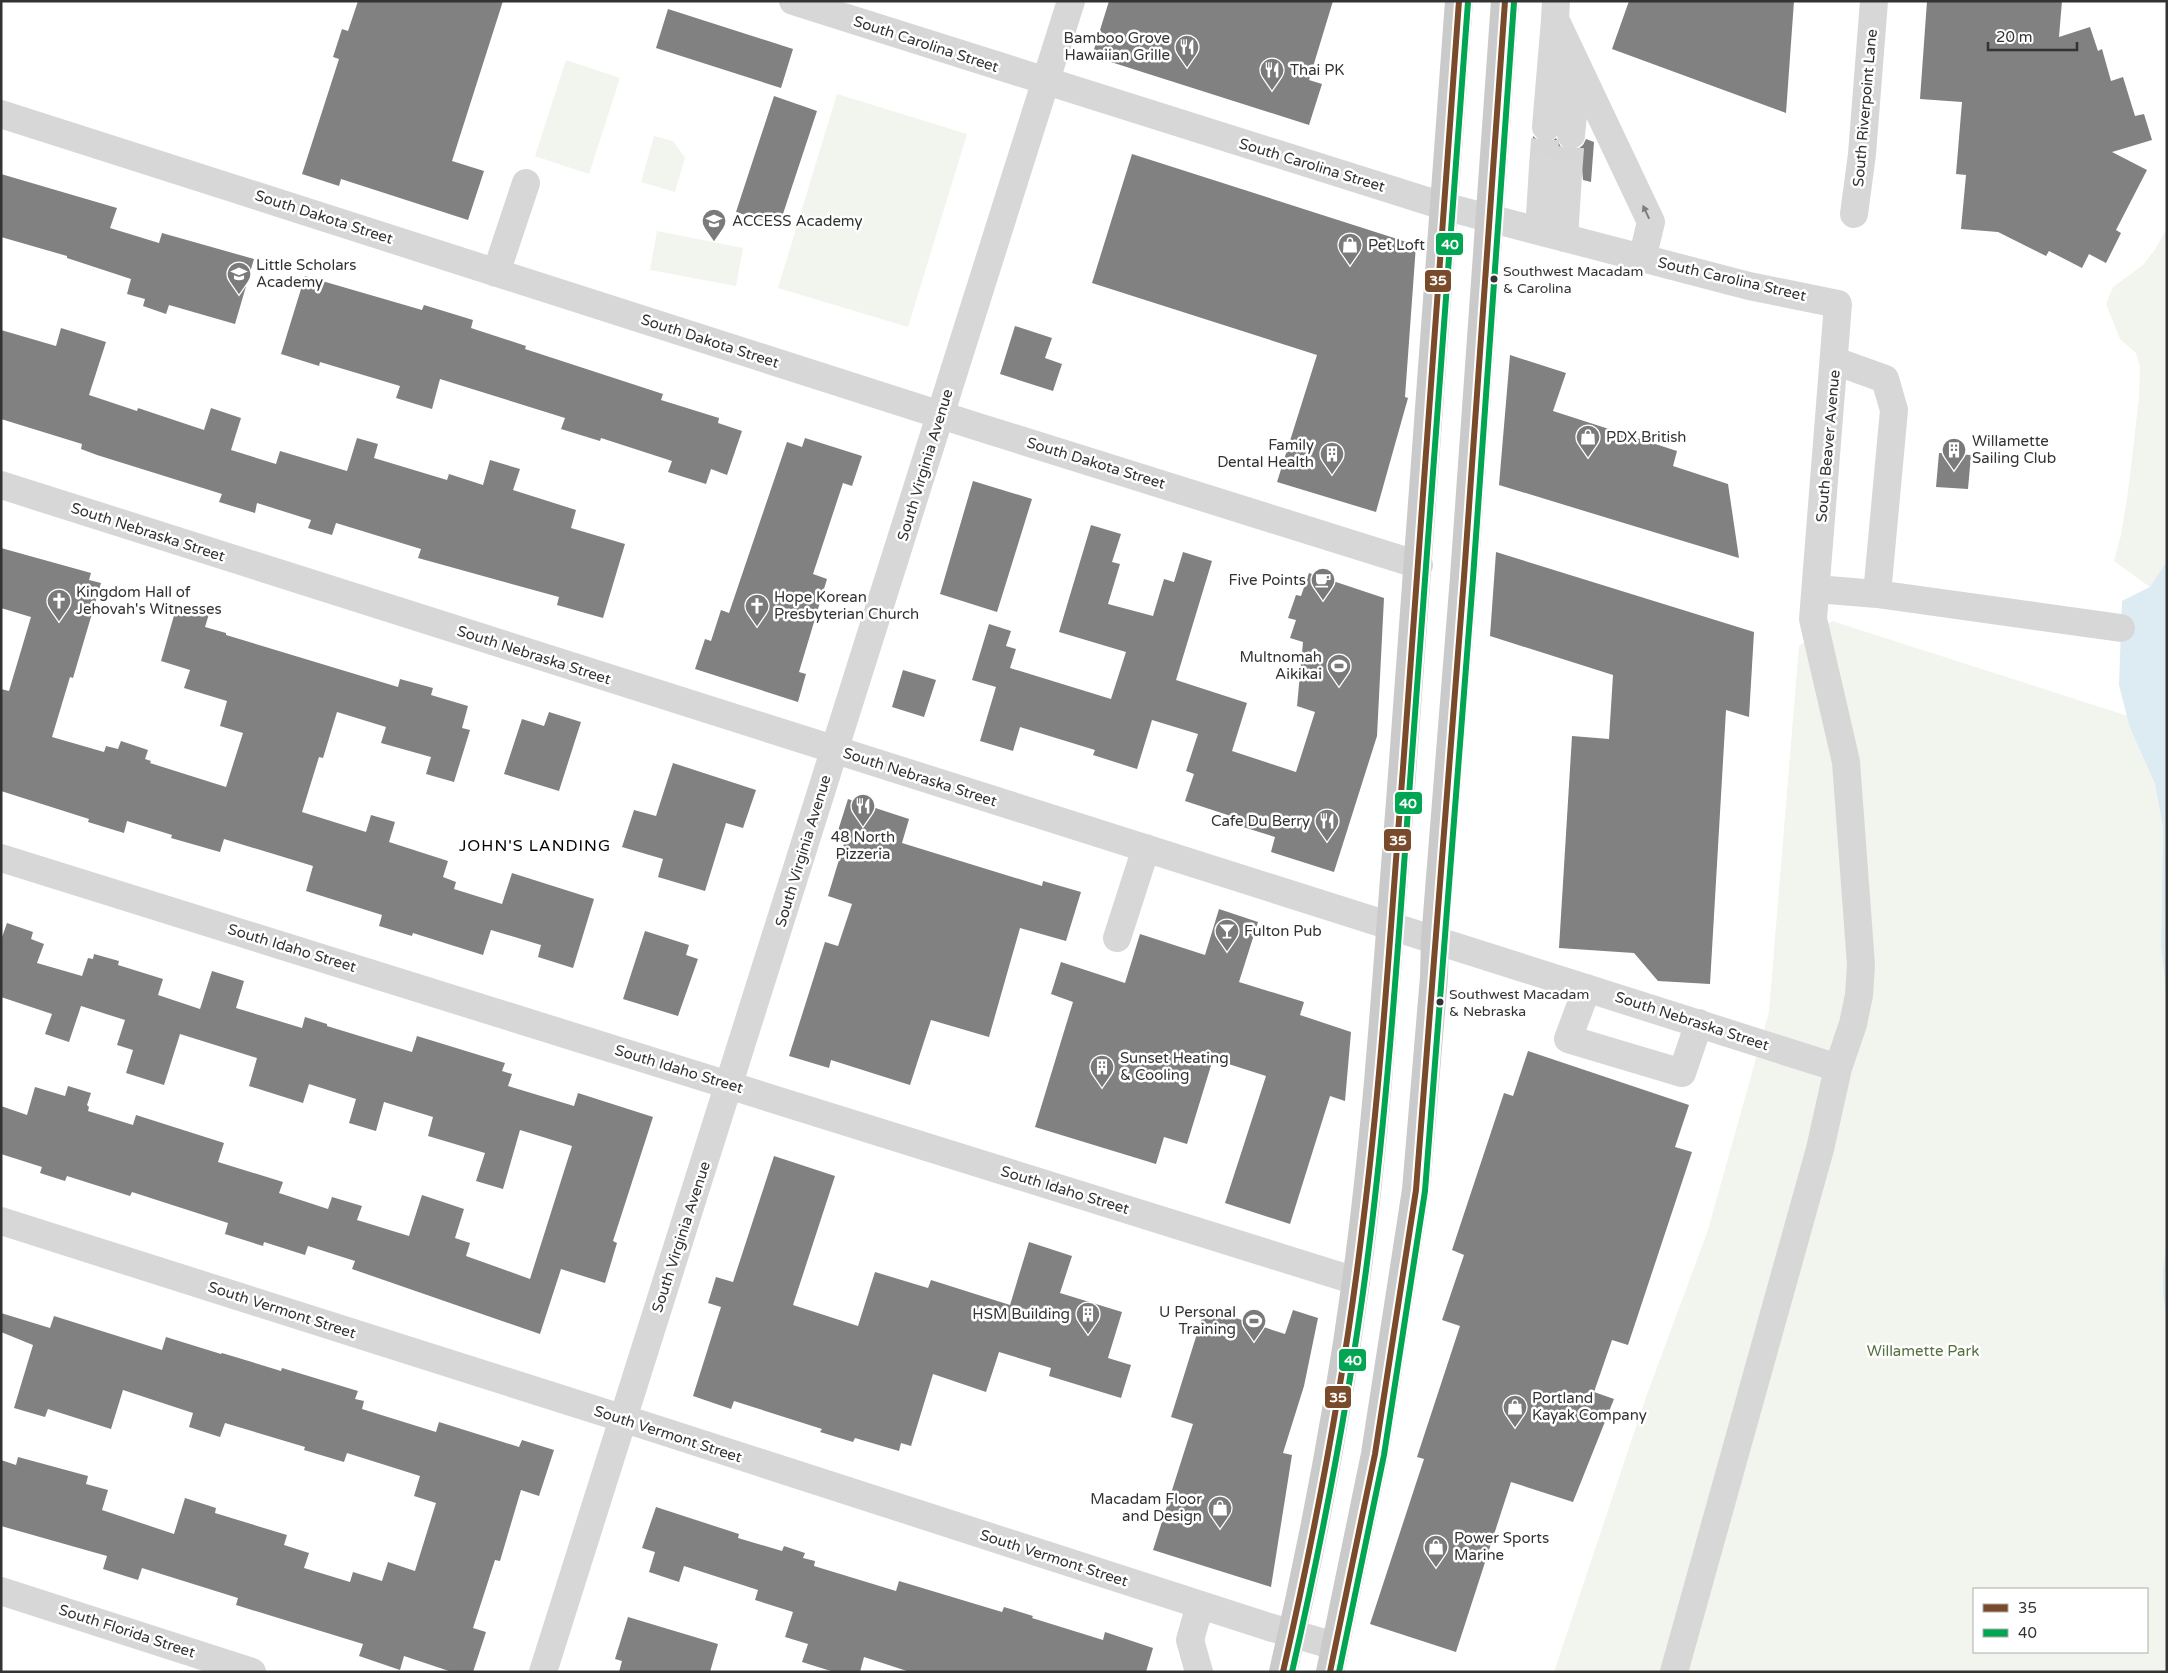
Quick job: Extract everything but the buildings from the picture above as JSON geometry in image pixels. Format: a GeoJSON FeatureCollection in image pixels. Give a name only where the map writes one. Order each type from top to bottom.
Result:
{"type":"FeatureCollection","features":[{"type":"Feature","properties":{"kind":"main road"},"geometry":{"type":"LineString","coordinates":[[1283,1672],[1327,1459],[1356,1281],[1379,1077],[1419,565],[1459,1]]}},
{"type":"Feature","properties":{"kind":"main road"},"geometry":{"type":"LineString","coordinates":[[1332,1659],[1375,1454],[1416,1190],[1434,984],[1435,940],[1505,1]]}},
{"type":"Feature","properties":{"kind":"street","name":"South Carolina Street"},"geometry":{"type":"LineString","coordinates":[[793,1],[1443,206],[1749,286],[1838,304]]}},
{"type":"Feature","properties":{"kind":"street","name":"South Virginia Avenue"},"geometry":{"type":"LineString","coordinates":[[544,1672],[622,1418],[730,1085],[1072,1]]}},
{"type":"Feature","properties":{"kind":"street","name":"South Riverpoint Lane"},"geometry":{"type":"LineString","coordinates":[[1854,214],[1862,154],[1874,1]]}},
{"type":"Feature","properties":{"kind":"street"},"geometry":{"type":"LineString","coordinates":[[1555,10],[1578,67],[1651,222],[1642,259]]}},
{"type":"Feature","properties":{"kind":"street"},"geometry":{"type":"LineString","coordinates":[[1555,10],[1559,131],[1578,67]]}},
{"type":"Feature","properties":{"kind":"street","name":"South Dakota Street"},"geometry":{"type":"LineString","coordinates":[[1,114],[941,415],[1419,565]]}},
{"type":"Feature","properties":{"kind":"street"},"geometry":{"type":"LineString","coordinates":[[1551,235],[1556,171]]}},
{"type":"Feature","properties":{"kind":"street"},"geometry":{"type":"LineString","coordinates":[[496,273],[526,183]]}},
{"type":"Feature","properties":{"kind":"street","name":"South Beaver Avenue"},"geometry":{"type":"LineString","coordinates":[[1674,1672],[1820,1149],[1838,1068],[1853,1024],[1858,995],[1860,965],[1859,929],[1846,762],[1816,639],[1813,619],[1835,361],[1838,304]]}},
{"type":"Feature","properties":{"kind":"street"},"geometry":{"type":"LineString","coordinates":[[1835,361],[1885,379],[1894,410],[1877,594]]}},
{"type":"Feature","properties":{"kind":"street","name":"South Nebraska Street"},"geometry":{"type":"LineString","coordinates":[[1,484],[1838,1068]]}},
{"type":"Feature","properties":{"kind":"street"},"geometry":{"type":"LineString","coordinates":[[1816,589],[1877,594],[2121,628]]}},
{"type":"Feature","properties":{"kind":"street"},"geometry":{"type":"LineString","coordinates":[[1117,938],[1146,848]]}},
{"type":"Feature","properties":{"kind":"street","name":"South Idaho Street"},"geometry":{"type":"LineString","coordinates":[[1,858],[1356,1281]]}},
{"type":"Feature","properties":{"kind":"street"},"geometry":{"type":"LineString","coordinates":[[1587,988],[1568,1039],[1682,1073],[1700,1023]]}},
{"type":"Feature","properties":{"kind":"street","name":"South Vermont Street"},"geometry":{"type":"LineString","coordinates":[[1,1221],[622,1418],[1292,1634],[1332,1659]]}},
{"type":"Feature","properties":{"kind":"street","name":"South Florida Street"},"geometry":{"type":"LineString","coordinates":[[1,1591],[252,1672]]}},
{"type":"Feature","properties":{"kind":"street"},"geometry":{"type":"LineString","coordinates":[[1199,1672],[1190,1640],[1200,1605]]}},
{"type":"Feature","properties":{"kind":"green space"},"geometry":{"type":"Polygon","coordinates":[[[566,60],[620,78],[589,174],[535,156],[566,60]]]}},
{"type":"Feature","properties":{"kind":"green space"},"geometry":{"type":"Polygon","coordinates":[[[837,94],[967,134],[908,327],[778,288],[837,94]]]}},
{"type":"Feature","properties":{"kind":"green space"},"geometry":{"type":"Polygon","coordinates":[[[654,136],[673,141],[685,158],[675,192],[641,182],[654,136]]]}},
{"type":"Feature","properties":{"kind":"green space"},"geometry":{"type":"Polygon","coordinates":[[[2167,228],[2167,561],[2150,587],[2114,561],[2121,535],[2128,492],[2139,398],[2140,367],[2136,353],[2120,339],[2106,304],[2113,287],[2143,265],[2156,248],[2167,228]]]}},
{"type":"Feature","properties":{"kind":"green space"},"geometry":{"type":"Polygon","coordinates":[[[657,231],[743,248],[736,286],[650,270],[657,231]]]}},
{"type":"Feature","properties":{"kind":"green space","name":"Willamette Park"},"geometry":{"type":"Polygon","coordinates":[[[1832,621],[2128,716],[2130,728],[2155,784],[2163,828],[2161,946],[2167,999],[2167,1247],[2162,1282],[2167,1316],[2167,1672],[1554,1672],[1645,1400],[1708,1230],[1769,1012],[1799,646],[1832,621]]]}},
{"type":"Feature","properties":{"kind":"shaded area"},"geometry":{"type":"Polygon","coordinates":[[[2167,561],[2167,999],[2161,946],[2163,828],[2155,784],[2130,728],[2119,685],[2122,601],[2150,587],[2167,561]]]}},
{"type":"Feature","properties":{"kind":"shaded area"},"geometry":{"type":"Polygon","coordinates":[[[2167,1247],[2167,1316],[2162,1282],[2167,1247]]]}},
{"type":"Feature","properties":{"kind":"tunnel"},"geometry":{"type":"LineString","coordinates":[[1543,167],[1546,127]]}},
{"type":"Feature","properties":{"kind":"tunnel"},"geometry":{"type":"LineString","coordinates":[[1568,175],[1571,135]]}},
{"type":"Feature","properties":{"kind":"transit line","name":"35"},"geometry":{"type":"LineString","coordinates":[[1283,1672],[1319,1504],[1339,1392],[1356,1280],[1370,1166],[1390,939],[1459,1]]}},
{"type":"Feature","properties":{"kind":"transit line","name":"35"},"geometry":{"type":"LineString","coordinates":[[1330,1672],[1375,1454],[1416,1190],[1464,577],[1505,1]]}},
{"type":"Feature","properties":{"kind":"transit line","name":"40"},"geometry":{"type":"LineString","coordinates":[[1292,1672],[1328,1504],[1348,1392],[1372,1223],[1399,939],[1468,2]]}},
{"type":"Feature","properties":{"kind":"transit line","name":"40"},"geometry":{"type":"LineString","coordinates":[[1339,1672],[1384,1455],[1425,1191],[1473,578],[1514,2]]}},
{"type":"Feature","properties":{"kind":"place","name":"Bamboo Grove Hawaiian Grille"},"geometry":{"type":"Point","coordinates":[1187,68]}},
{"type":"Feature","properties":{"kind":"place","name":"Thai PK"},"geometry":{"type":"Point","coordinates":[1272,91]}},
{"type":"Feature","properties":{"kind":"place","name":"ACCESS Academy"},"geometry":{"type":"Point","coordinates":[714,242]}},
{"type":"Feature","properties":{"kind":"place","name":"Pet Loft"},"geometry":{"type":"Point","coordinates":[1350,266]}},
{"type":"Feature","properties":{"kind":"place","name":"Southwest Macadam & Carolina"},"geometry":{"type":"Point","coordinates":[1494,279]}},
{"type":"Feature","properties":{"kind":"place","name":"Little Scholars Academy"},"geometry":{"type":"Point","coordinates":[239,295]}},
{"type":"Feature","properties":{"kind":"place","name":"PDX British"},"geometry":{"type":"Point","coordinates":[1588,458]}},
{"type":"Feature","properties":{"kind":"place","name":"Willamette Sailing Club"},"geometry":{"type":"Point","coordinates":[1954,471]}},
{"type":"Feature","properties":{"kind":"place","name":"Family Dental Health"},"geometry":{"type":"Point","coordinates":[1332,475]}},
{"type":"Feature","properties":{"kind":"place","name":"Five Points"},"geometry":{"type":"Point","coordinates":[1323,601]}},
{"type":"Feature","properties":{"kind":"place","name":"Kingdom Hall of Jehovah's Witnesses"},"geometry":{"type":"Point","coordinates":[59,622]}},
{"type":"Feature","properties":{"kind":"place","name":"Hope Korean Presbyterian Church"},"geometry":{"type":"Point","coordinates":[757,627]}},
{"type":"Feature","properties":{"kind":"place","name":"Multnomah Aikikai"},"geometry":{"type":"Point","coordinates":[1339,687]}},
{"type":"Feature","properties":{"kind":"place","name":"48 North Pizzeria"},"geometry":{"type":"Point","coordinates":[863,827]}},
{"type":"Feature","properties":{"kind":"place","name":"Cafe Du Berry"},"geometry":{"type":"Point","coordinates":[1327,842]}},
{"type":"Feature","properties":{"kind":"place","name":"Fulton Pub"},"geometry":{"type":"Point","coordinates":[1227,952]}},
{"type":"Feature","properties":{"kind":"place","name":"Southwest Macadam & Nebraska"},"geometry":{"type":"Point","coordinates":[1440,1002]}},
{"type":"Feature","properties":{"kind":"place","name":"Sunset Heating & Cooling"},"geometry":{"type":"Point","coordinates":[1102,1088]}},
{"type":"Feature","properties":{"kind":"place","name":"HSM Building"},"geometry":{"type":"Point","coordinates":[1088,1335]}},
{"type":"Feature","properties":{"kind":"place","name":"U Personal Training"},"geometry":{"type":"Point","coordinates":[1254,1342]}},
{"type":"Feature","properties":{"kind":"place","name":"Portland Kayak Company"},"geometry":{"type":"Point","coordinates":[1515,1428]}},
{"type":"Feature","properties":{"kind":"place","name":"Macadam Floor and Design"},"geometry":{"type":"Point","coordinates":[1220,1529]}},
{"type":"Feature","properties":{"kind":"place","name":"Power Sports Marine"},"geometry":{"type":"Point","coordinates":[1436,1568]}},
{"type":"Feature","properties":{"kind":"district","name":"JOHN'S LANDING"},"geometry":{"type":"Point","coordinates":[535,845]}}]}
